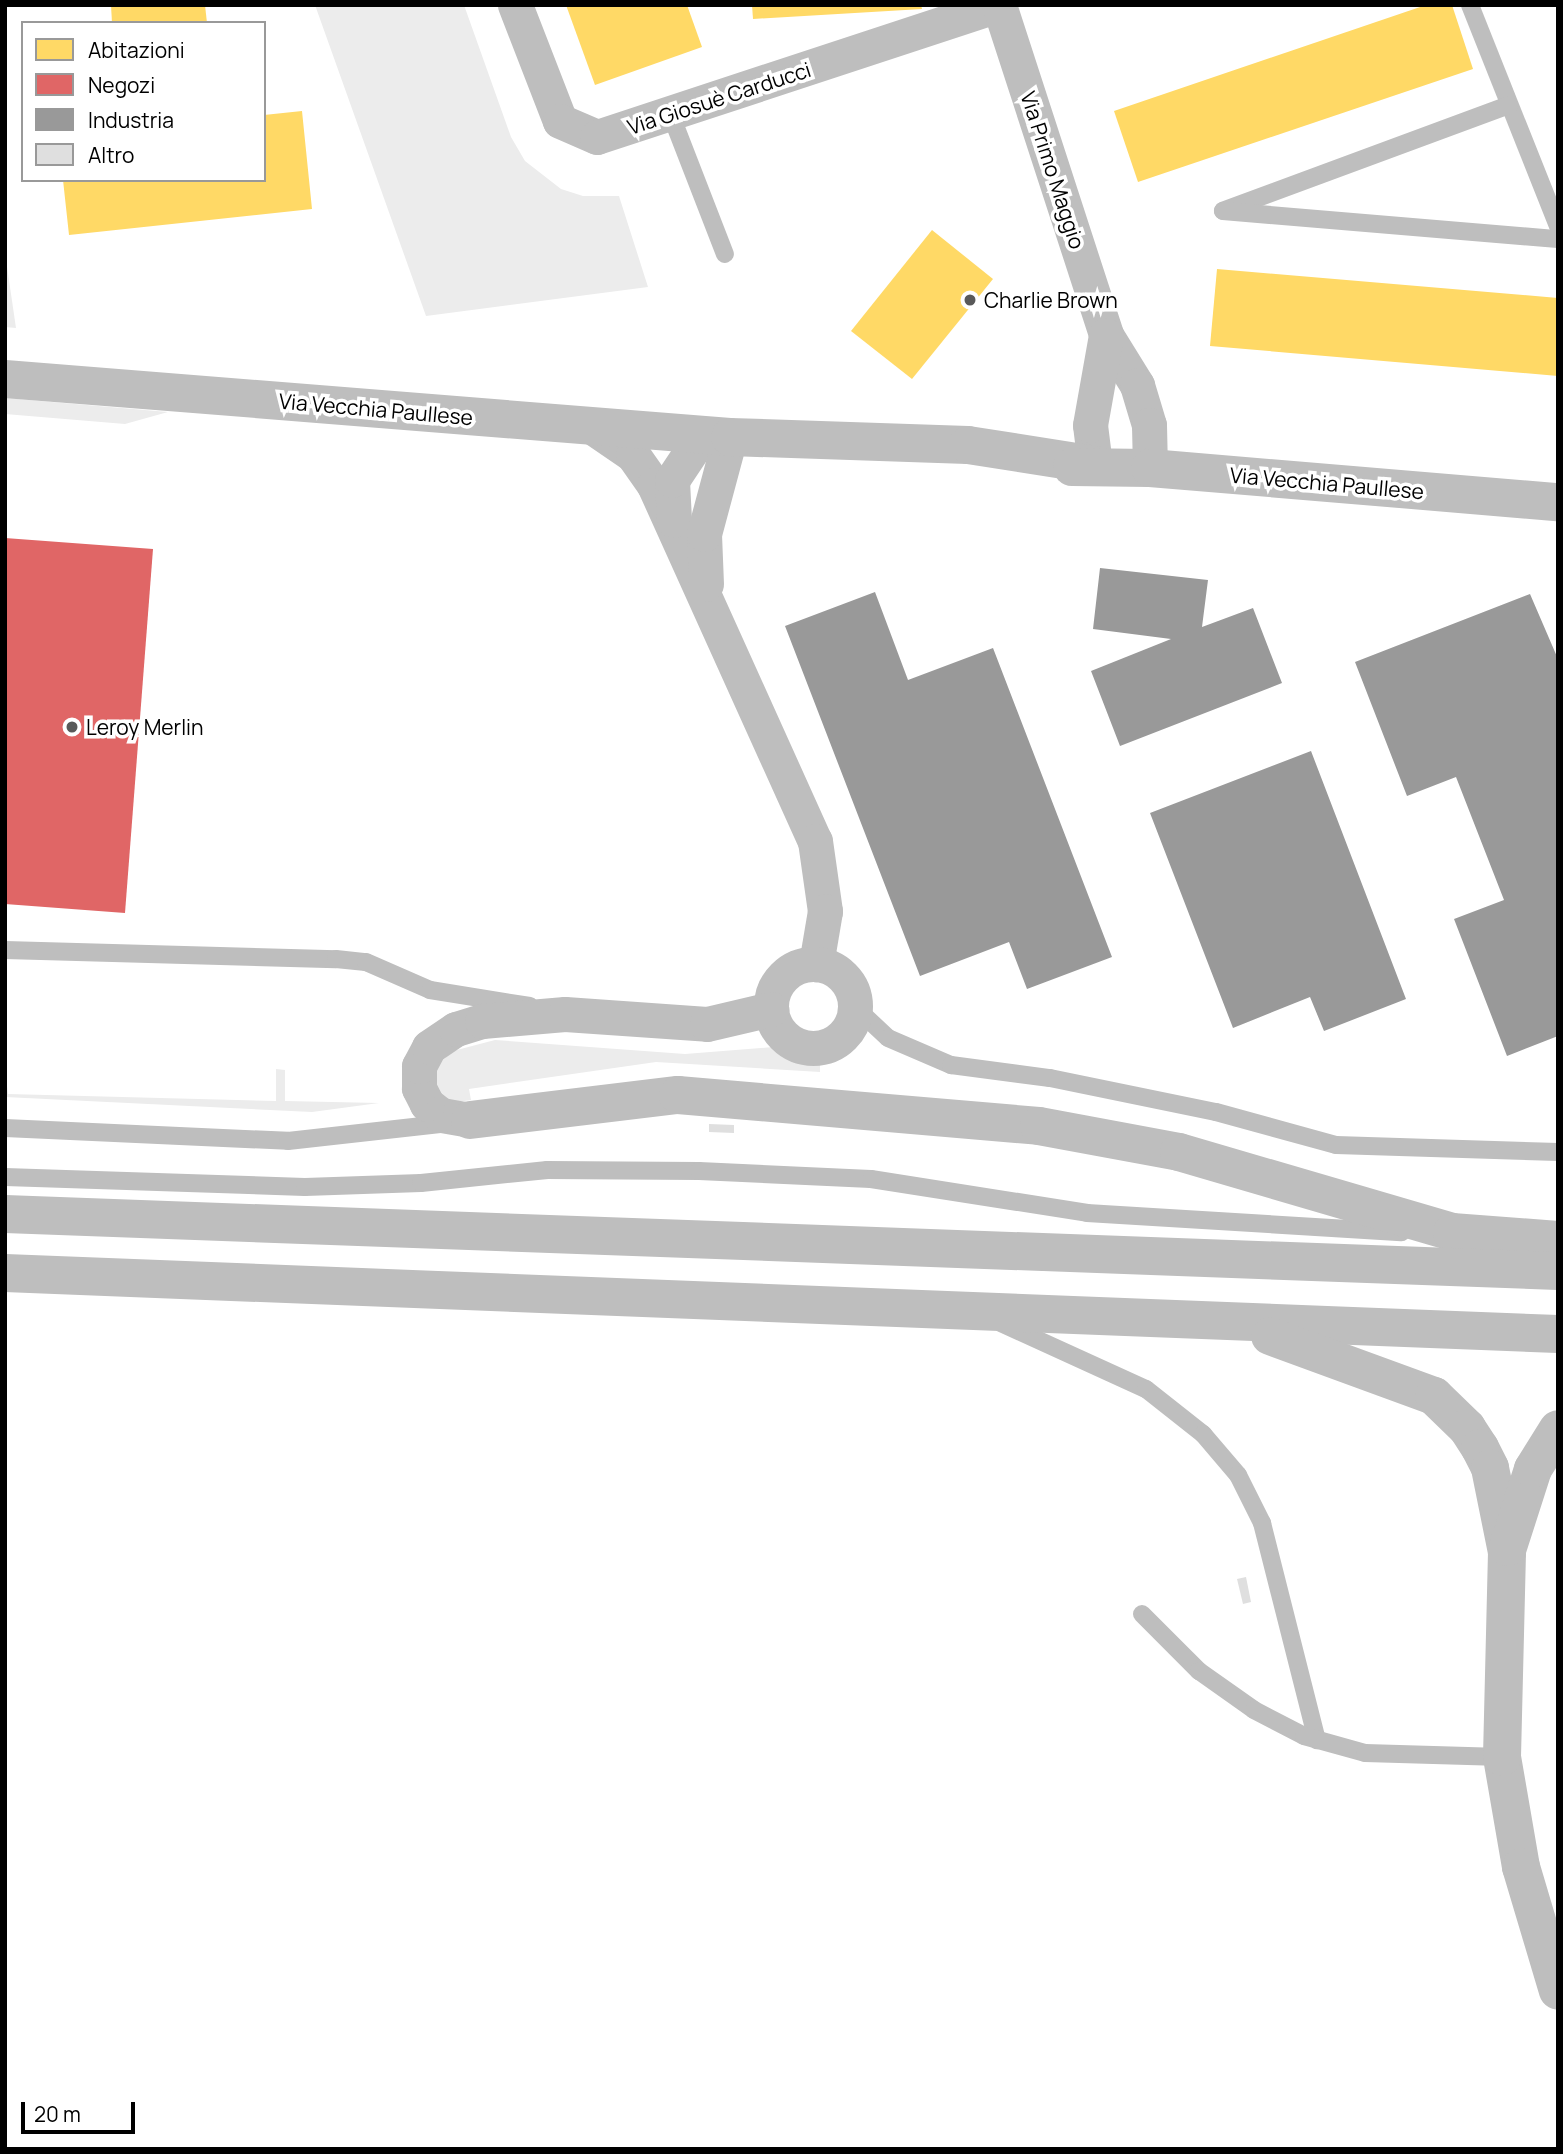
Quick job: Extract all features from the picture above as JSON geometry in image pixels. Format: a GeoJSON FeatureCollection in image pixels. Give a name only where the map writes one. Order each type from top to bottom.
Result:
{"type":"FeatureCollection","features":[{"type":"Feature","properties":{"kind":"main road","name":"Via Vecchia Paullese"},"geometry":{"type":"LineString","coordinates":[[5,379],[726,437],[863,462],[937,470],[1095,466],[1150,468],[1558,502]]}},
{"type":"Feature","properties":{"kind":"main road"},"geometry":{"type":"LineString","coordinates":[[470,1120],[678,1095],[1039,1126],[1179,1153],[1411,1221],[1481,1236],[1558,1240]]}},
{"type":"Feature","properties":{"kind":"main road"},"geometry":{"type":"LineString","coordinates":[[5,1214],[1558,1270]]}},
{"type":"Feature","properties":{"kind":"main road"},"geometry":{"type":"LineString","coordinates":[[5,1273],[1558,1334]]}},
{"type":"Feature","properties":{"kind":"main road"},"geometry":{"type":"LineString","coordinates":[[1231,1323],[1410,1383],[1434,1396],[1467,1428],[1490,1468],[1507,1552],[1502,1757],[1521,1867],[1558,1992]]}},
{"type":"Feature","properties":{"kind":"main road"},"geometry":{"type":"LineString","coordinates":[[1507,1552],[1533,1469],[1558,1429]]}},
{"type":"Feature","properties":{"kind":"street","name":"Via Giosuè Carducci"},"geometry":{"type":"LineString","coordinates":[[515,5],[560,121],[597,137],[671,115],[998,5]]}},
{"type":"Feature","properties":{"kind":"street","name":"Via Primo Maggio"},"geometry":{"type":"LineString","coordinates":[[998,5],[1106,335],[1137,385],[1149,425],[1150,468]]}},
{"type":"Feature","properties":{"kind":"street","name":"Via Primo Maggio"},"geometry":{"type":"LineString","coordinates":[[1095,466],[1090,425],[1106,335]]}},
{"type":"Feature","properties":{"kind":"street"},"geometry":{"type":"LineString","coordinates":[[591,426],[618,442],[644,467],[676,539],[707,594],[815,841],[825,911],[816,964]]}},
{"type":"Feature","properties":{"kind":"street"},"geometry":{"type":"LineString","coordinates":[[676,539],[673,480],[726,437]]}},
{"type":"Feature","properties":{"kind":"street"},"geometry":{"type":"LineString","coordinates":[[707,594],[704,534],[726,437]]}},
{"type":"Feature","properties":{"kind":"street"},"geometry":{"type":"LineString","coordinates":[[816,964],[841,974],[855,1007],[845,1033],[821,1047],[794,1043],[782,1035],[771,1009],[775,989],[788,971],[816,964]]}},
{"type":"Feature","properties":{"kind":"street"},"geometry":{"type":"LineString","coordinates":[[470,1120],[441,1115],[422,1097],[418,1077],[429,1047],[456,1029],[482,1020],[565,1014],[708,1024],[739,1020],[771,1009]]}},
{"type":"Feature","properties":{"kind":"lane"},"geometry":{"type":"LineString","coordinates":[[1470,5],[1558,226]]}},
{"type":"Feature","properties":{"kind":"lane"},"geometry":{"type":"LineString","coordinates":[[1509,105],[1223,211],[1558,239]]}},
{"type":"Feature","properties":{"kind":"lane"},"geometry":{"type":"LineString","coordinates":[[671,115],[725,254]]}},
{"type":"Feature","properties":{"kind":"lane"},"geometry":{"type":"LineString","coordinates":[[5,950],[366,962],[430,990],[565,1014]]}},
{"type":"Feature","properties":{"kind":"lane"},"geometry":{"type":"LineString","coordinates":[[855,1007],[888,1038],[951,1065],[1050,1078],[1216,1112],[1336,1145],[1558,1152]]}},
{"type":"Feature","properties":{"kind":"lane"},"geometry":{"type":"LineString","coordinates":[[5,1128],[288,1141],[470,1120]]}},
{"type":"Feature","properties":{"kind":"lane"},"geometry":{"type":"LineString","coordinates":[[5,1177],[306,1187],[421,1183],[547,1170],[712,1172],[871,1179],[1087,1213],[1481,1236]]}},
{"type":"Feature","properties":{"kind":"lane"},"geometry":{"type":"LineString","coordinates":[[978,1313],[1146,1389],[1203,1434],[1230,1465],[1262,1523],[1317,1740]]}},
{"type":"Feature","properties":{"kind":"lane"},"geometry":{"type":"LineString","coordinates":[[1142,1614],[1199,1671],[1254,1710],[1317,1740],[1365,1753],[1502,1757]]}},
{"type":"Feature","properties":{"kind":"shaded area"},"geometry":{"type":"Polygon","coordinates":[[[315,5],[464,5],[511,137],[525,161],[561,189],[583,196],[619,196],[648,287],[426,316],[315,5]]]}},
{"type":"Feature","properties":{"kind":"shaded area"},"geometry":{"type":"Polygon","coordinates":[[[5,253],[16,328],[5,327],[5,253]]]}},
{"type":"Feature","properties":{"kind":"shaded area"},"geometry":{"type":"Polygon","coordinates":[[[5,398],[168,412],[125,424],[5,414],[5,398]]]}},
{"type":"Feature","properties":{"kind":"shaded area"},"geometry":{"type":"Polygon","coordinates":[[[495,1040],[685,1054],[773,1047],[803,1062],[820,1063],[820,1072],[656,1062],[469,1089],[471,1100],[457,1102],[449,1102],[434,1088],[436,1066],[453,1051],[495,1040]]]}},
{"type":"Feature","properties":{"kind":"shaded area"},"geometry":{"type":"Polygon","coordinates":[[[276,1069],[285,1070],[285,1101],[379,1103],[312,1112],[5,1097],[5,1070],[8,1094],[276,1101],[276,1069]]]}},
{"type":"Feature","properties":{"kind":"building: Abitazioni"},"geometry":{"type":"Polygon","coordinates":[[[111,5],[205,5],[207,21],[112,21],[111,5]]]}},
{"type":"Feature","properties":{"kind":"building: Abitazioni"},"geometry":{"type":"Polygon","coordinates":[[[566,5],[687,5],[702,47],[595,85],[566,5]]]}},
{"type":"Feature","properties":{"kind":"building: Abitazioni"},"geometry":{"type":"Polygon","coordinates":[[[752,5],[921,5],[922,9],[753,19],[752,5]]]}},
{"type":"Feature","properties":{"kind":"building: Abitazioni"},"geometry":{"type":"Polygon","coordinates":[[[1426,5],[1452,5],[1473,69],[1138,182],[1114,111],[1426,5]]]}},
{"type":"Feature","properties":{"kind":"building: Abitazioni"},"geometry":{"type":"Polygon","coordinates":[[[302,111],[312,209],[69,235],[63,182],[266,182],[266,115],[302,111]]]}},
{"type":"Feature","properties":{"kind":"building: Abitazioni"},"geometry":{"type":"Polygon","coordinates":[[[932,230],[993,279],[912,379],[851,331],[932,230]]]}},
{"type":"Feature","properties":{"kind":"building: Abitazioni"},"geometry":{"type":"Polygon","coordinates":[[[1217,269],[1558,298],[1558,376],[1210,346],[1217,269]]]}},
{"type":"Feature","properties":{"kind":"building: Negozi","name":"Leroy Merlin"},"geometry":{"type":"Polygon","coordinates":[[[5,538],[153,549],[125,913],[5,904],[5,538]]]}},
{"type":"Feature","properties":{"kind":"building: Industria"},"geometry":{"type":"Polygon","coordinates":[[[1100,568],[1208,580],[1202,627],[1253,608],[1282,683],[1120,746],[1091,671],[1171,639],[1093,629],[1100,568]]]}},
{"type":"Feature","properties":{"kind":"building: Industria"},"geometry":{"type":"Polygon","coordinates":[[[875,592],[908,680],[993,648],[1112,957],[1027,989],[1009,942],[920,976],[785,626],[875,592]]]}},
{"type":"Feature","properties":{"kind":"building: Industria"},"geometry":{"type":"Polygon","coordinates":[[[1530,594],[1558,659],[1558,1036],[1507,1056],[1454,919],[1504,900],[1456,777],[1407,796],[1355,662],[1530,594]]]}},
{"type":"Feature","properties":{"kind":"building: Industria"},"geometry":{"type":"Polygon","coordinates":[[[1311,751],[1406,999],[1324,1031],[1310,997],[1233,1028],[1150,813],[1311,751]]]}},
{"type":"Feature","properties":{"kind":"building: Altro"},"geometry":{"type":"Polygon","coordinates":[[[709,1124],[734,1125],[734,1133],[709,1132],[709,1124]]]}},
{"type":"Feature","properties":{"kind":"building: Altro"},"geometry":{"type":"Polygon","coordinates":[[[1246,1577],[1251,1602],[1243,1604],[1237,1579],[1246,1577]]]}},
{"type":"Feature","properties":{"kind":"place","name":"Charlie Brown"},"geometry":{"type":"Point","coordinates":[970,300]}},
{"type":"Feature","properties":{"kind":"place","name":"Leroy Merlin"},"geometry":{"type":"Point","coordinates":[72,727]}}]}
